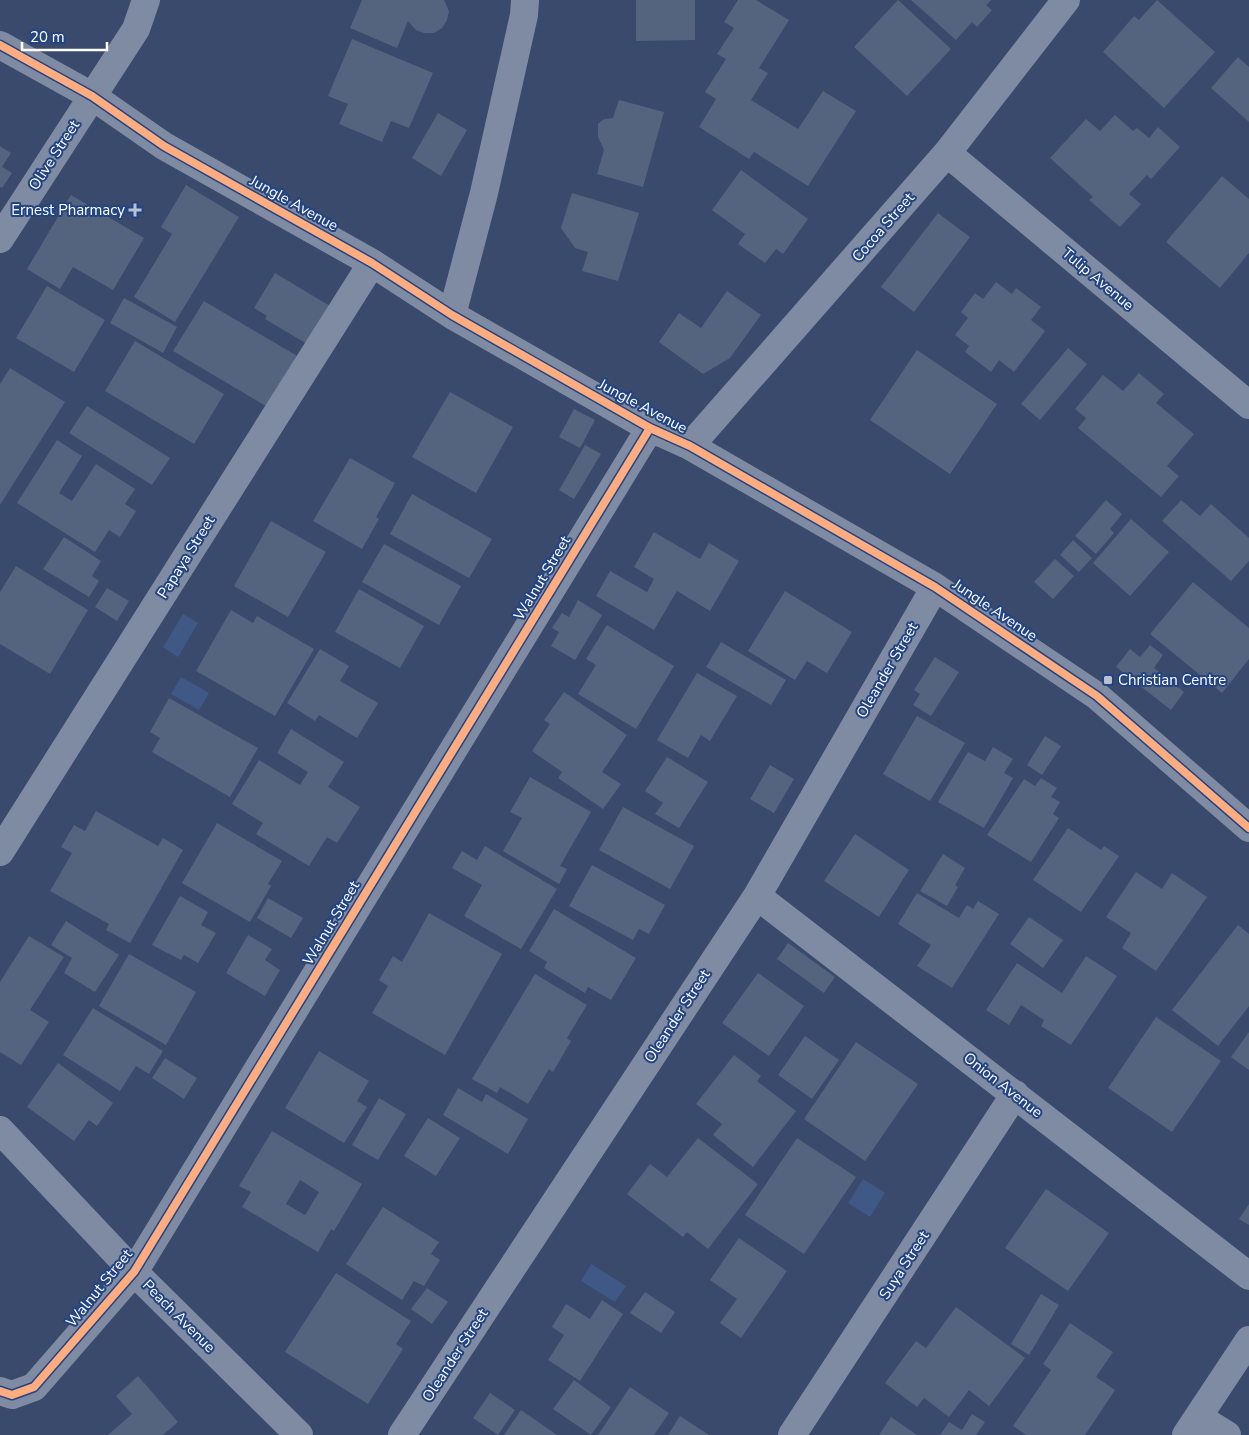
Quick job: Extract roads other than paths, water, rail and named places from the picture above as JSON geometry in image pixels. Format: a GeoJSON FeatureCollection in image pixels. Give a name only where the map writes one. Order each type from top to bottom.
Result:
{"type":"FeatureCollection","features":[{"type":"Feature","properties":{"kind":"street","name":"Olive Street"},"geometry":{"type":"LineString","coordinates":[[0,239],[136,29],[146,0]]}},
{"type":"Feature","properties":{"kind":"street"},"geometry":{"type":"LineString","coordinates":[[452,315],[484,193],[524,14],[525,0]]}},
{"type":"Feature","properties":{"kind":"street","name":"Cocoa Street"},"geometry":{"type":"LineString","coordinates":[[690,446],[947,153],[1066,0]]}},
{"type":"Feature","properties":{"kind":"street","name":"Jungle Avenue"},"geometry":{"type":"LineString","coordinates":[[0,45],[92,96],[164,146],[372,263],[452,315],[650,428],[690,446],[935,587],[1097,696],[1249,828]]}},
{"type":"Feature","properties":{"kind":"street","name":"Tulip Avenue"},"geometry":{"type":"LineString","coordinates":[[947,153],[1249,405]]}},
{"type":"Feature","properties":{"kind":"street","name":"Papaya Street"},"geometry":{"type":"LineString","coordinates":[[0,852],[372,263]]}},
{"type":"Feature","properties":{"kind":"street","name":"Walnut Street"},"geometry":{"type":"LineString","coordinates":[[0,1391],[12,1395],[34,1386],[134,1272],[650,428]]}},
{"type":"Feature","properties":{"kind":"street","name":"Oleander Street"},"geometry":{"type":"LineString","coordinates":[[402,1435],[757,896],[935,587]]}},
{"type":"Feature","properties":{"kind":"street","name":"Onion Avenue"},"geometry":{"type":"LineString","coordinates":[[757,896],[1249,1276]]}},
{"type":"Feature","properties":{"kind":"street","name":"Suya Street"},"geometry":{"type":"LineString","coordinates":[[792,1435],[1015,1094]]}},
{"type":"Feature","properties":{"kind":"street","name":"Peach Avenue"},"geometry":{"type":"LineString","coordinates":[[0,1130],[134,1272],[299,1435]]}},
{"type":"Feature","properties":{"kind":"street"},"geometry":{"type":"LineString","coordinates":[[1227,1435],[1192,1426],[1249,1340]]}},
{"type":"Feature","properties":{"kind":"water"},"geometry":{"type":"Polygon","coordinates":[[[183,614],[198,623],[178,657],[163,647],[183,614]]]}},
{"type":"Feature","properties":{"kind":"water"},"geometry":{"type":"Polygon","coordinates":[[[181,677],[209,693],[199,710],[171,694],[181,677]]]}},
{"type":"Feature","properties":{"kind":"water"},"geometry":{"type":"Polygon","coordinates":[[[863,1179],[885,1193],[870,1217],[848,1203],[863,1179]]]}},
{"type":"Feature","properties":{"kind":"water"},"geometry":{"type":"Polygon","coordinates":[[[591,1264],[626,1286],[615,1302],[581,1281],[591,1264]]]}},
{"type":"Feature","properties":{"kind":"place","name":"Ernest Pharmacy"},"geometry":{"type":"Point","coordinates":[135,210]}},
{"type":"Feature","properties":{"kind":"place","name":"Christian Centre"},"geometry":{"type":"Point","coordinates":[1108,680]}}]}
